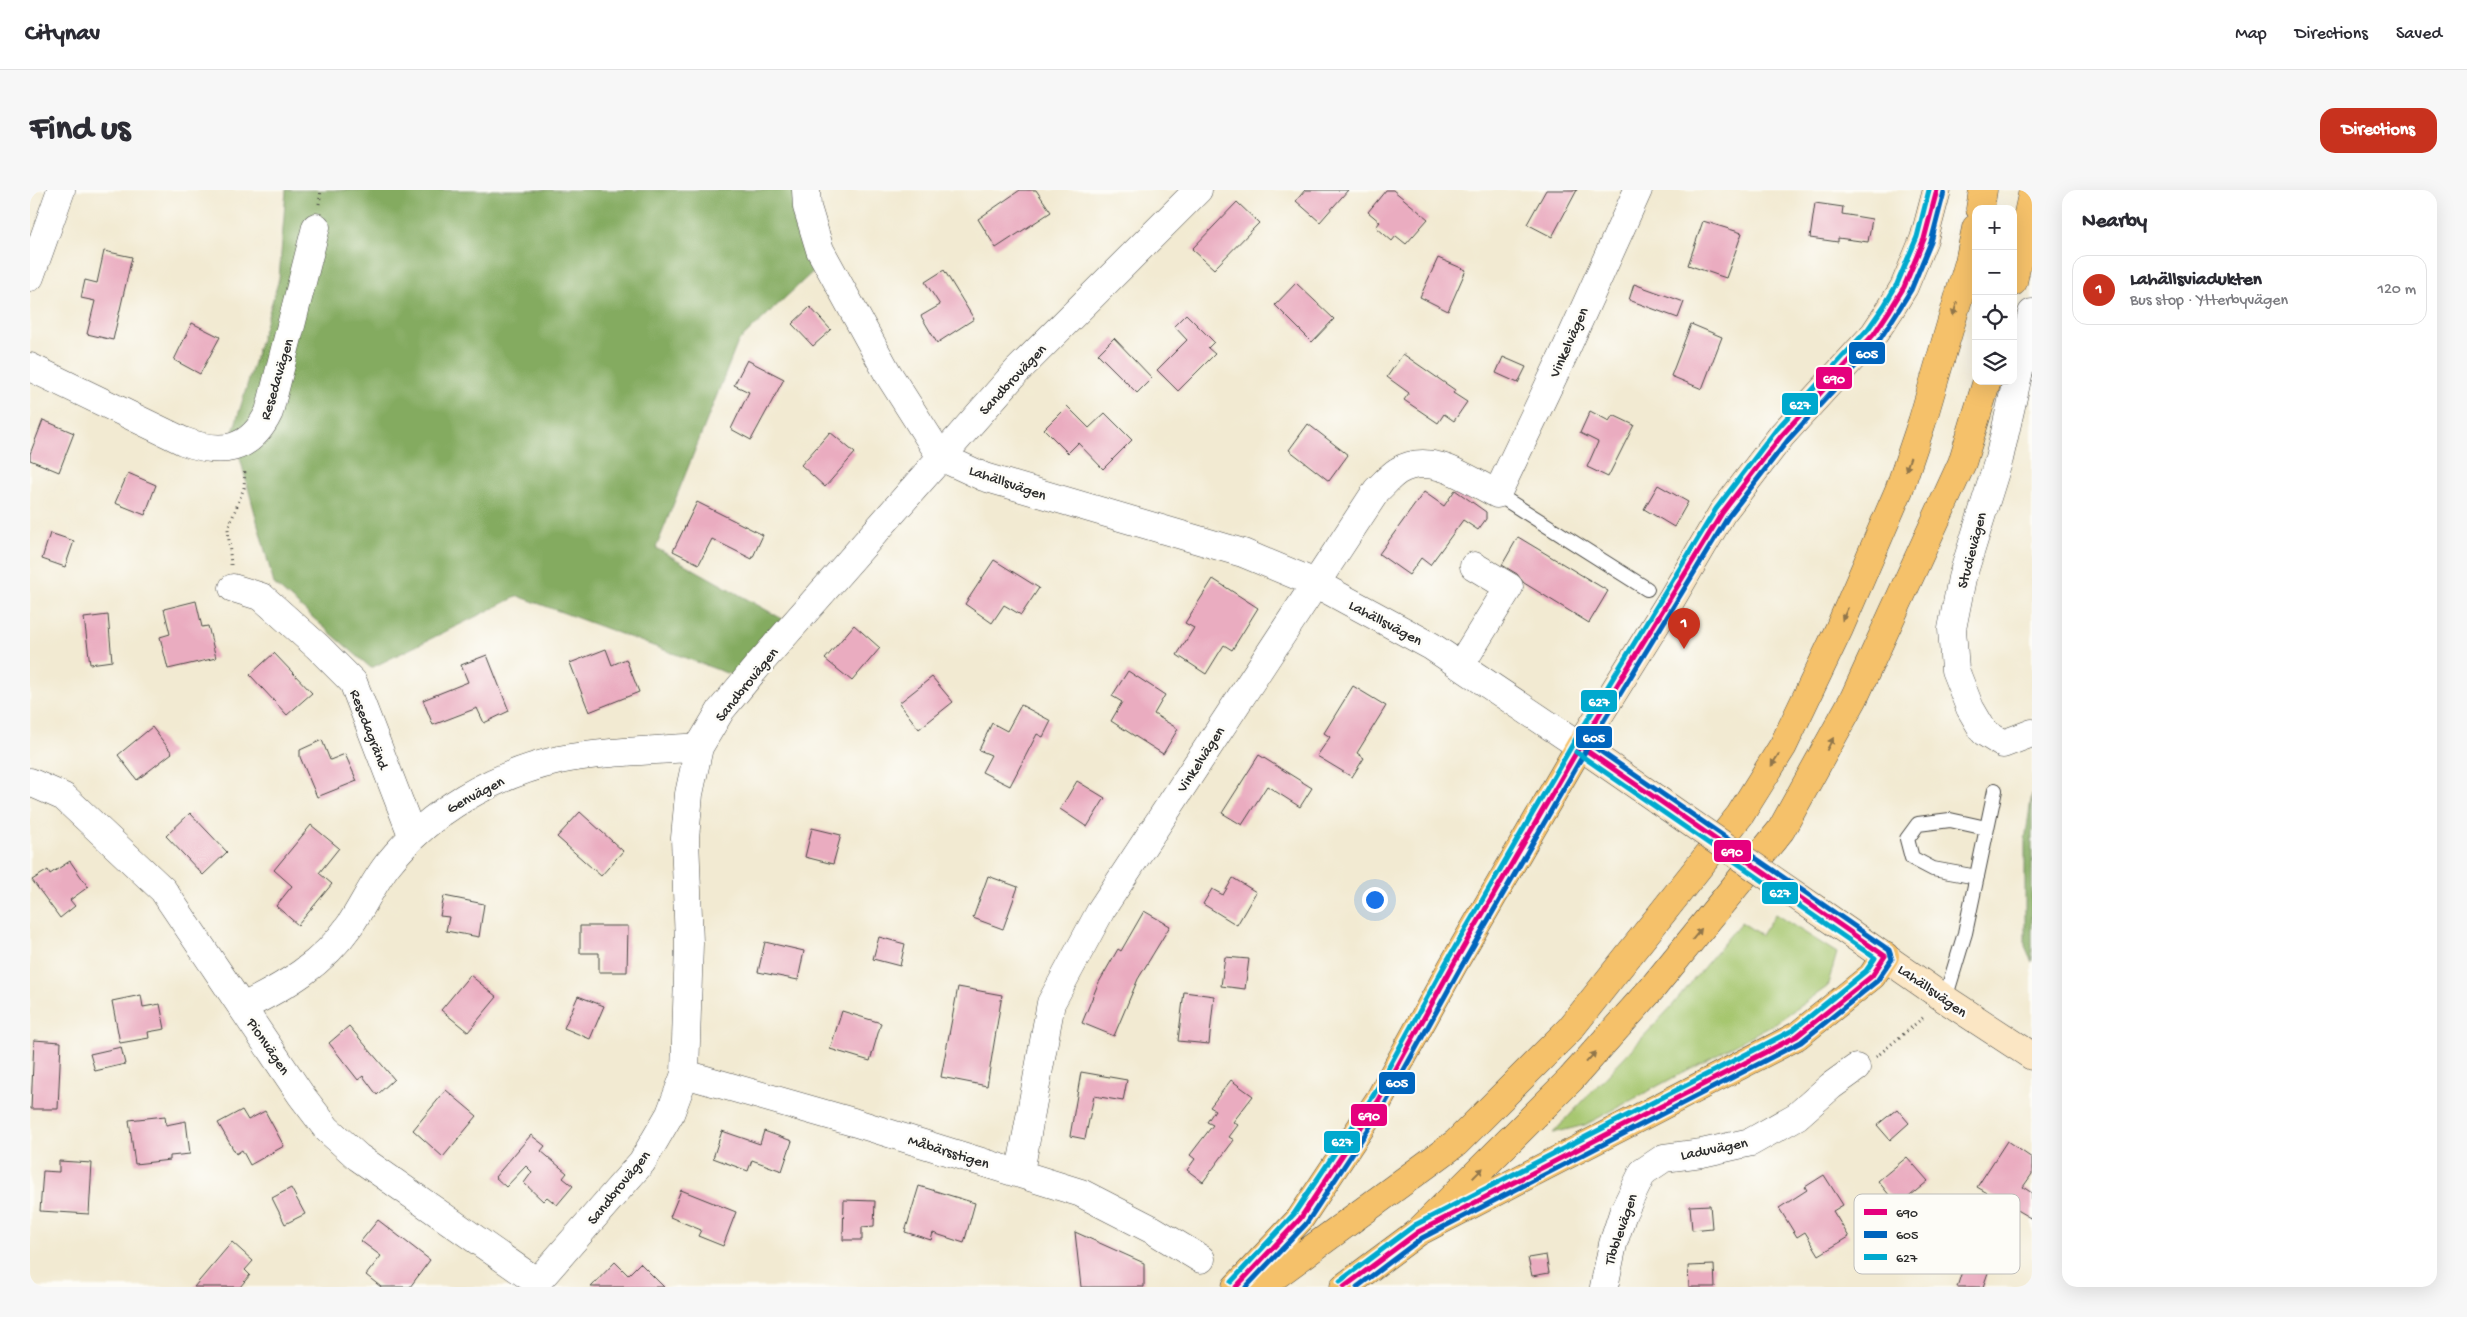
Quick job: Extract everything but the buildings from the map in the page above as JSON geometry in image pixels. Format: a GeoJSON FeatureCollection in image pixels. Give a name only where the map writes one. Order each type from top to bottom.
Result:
{"type":"FeatureCollection","features":[{"type":"Feature","properties":{"kind":"highway"},"geometry":{"type":"LineString","coordinates":[[1981,205],[1983,190]]}},
{"type":"Feature","properties":{"kind":"highway"},"geometry":{"type":"LineString","coordinates":[[2017,264],[2032,195]]}},
{"type":"Feature","properties":{"kind":"highway"},"geometry":{"type":"LineString","coordinates":[[1260,1287],[1456,1143],[1570,1029],[1740,815],[1783,746],[1839,629],[1899,490],[1922,422],[1958,300],[1972,244]]}},
{"type":"Feature","properties":{"kind":"highway"},"geometry":{"type":"LineString","coordinates":[[1344,1287],[1418,1232],[1571,1079],[1654,986],[1781,830],[1854,698],[1962,463],[1986,385]]}},
{"type":"Feature","properties":{"kind":"highway"},"geometry":{"type":"LineString","coordinates":[[1236,1287],[1300,1218],[1379,1100],[1453,965],[1580,746]]}},
{"type":"Feature","properties":{"kind":"highway"},"geometry":{"type":"LineString","coordinates":[[1418,1232],[1797,1036],[1872,976],[1885,956]]}},
{"type":"Feature","properties":{"kind":"street"},"geometry":{"type":"LineString","coordinates":[[30,277],[61,190]]}},
{"type":"Feature","properties":{"kind":"street"},"geometry":{"type":"LineString","coordinates":[[806,190],[807,207],[820,250],[887,372],[941,458]]}},
{"type":"Feature","properties":{"kind":"street","name":"Sandbrovägen"},"geometry":{"type":"LineString","coordinates":[[536,1284],[642,1162],[670,1114],[685,1074],[689,943],[685,838],[689,794],[699,748],[721,710],[1017,371],[1198,190]]}},
{"type":"Feature","properties":{"kind":"street","name":"Vinkelvägen"},"geometry":{"type":"LineString","coordinates":[[1020,1172],[1051,1003],[1101,910],[1378,490],[1397,472],[1421,463],[1439,465],[1497,494],[1562,358],[1638,190]]}},
{"type":"Feature","properties":{"kind":"street"},"geometry":{"type":"LineString","coordinates":[[1580,746],[1671,600],[1722,512],[1782,436],[1874,334],[1890,310],[1904,287],[1924,239],[1937,190]]}},
{"type":"Feature","properties":{"kind":"street","name":"Resedavägen"},"geometry":{"type":"LineString","coordinates":[[30,367],[201,448],[228,449],[237,447],[250,439],[263,425],[269,412],[316,227]]}},
{"type":"Feature","properties":{"kind":"street","name":"Studievägen"},"geometry":{"type":"LineString","coordinates":[[2032,313],[1999,459],[1962,578],[1952,630],[1955,670],[1970,708],[1984,732],[2003,744],[2032,733]]}},
{"type":"Feature","properties":{"kind":"street","name":"Lahällsvägen"},"geometry":{"type":"LineString","coordinates":[[941,458],[984,477],[1243,553],[1315,583],[1431,646],[1580,746],[1945,999],[2032,1056]]}},
{"type":"Feature","properties":{"kind":"street"},"geometry":{"type":"LineString","coordinates":[[1460,666],[1509,587],[1474,566]]}},
{"type":"Feature","properties":{"kind":"street","name":"Resedagränd"},"geometry":{"type":"LineString","coordinates":[[233,588],[262,598],[318,646],[353,682],[412,835]]}},
{"type":"Feature","properties":{"kind":"street","name":"Genvägen"},"geometry":{"type":"LineString","coordinates":[[243,1007],[289,984],[330,952],[350,926],[386,866],[412,835],[446,807],[512,774],[560,760],[620,753],[699,748]]}},
{"type":"Feature","properties":{"kind":"street","name":"Pionvägen"},"geometry":{"type":"LineString","coordinates":[[30,782],[64,797],[163,890],[327,1129],[358,1157],[398,1182],[536,1284]]}},
{"type":"Feature","properties":{"kind":"street","name":"Laduvägen"},"geometry":{"type":"LineString","coordinates":[[1643,1172],[1664,1158],[1702,1154],[1752,1142],[1797,1116],[1831,1086],[1856,1068]]}},
{"type":"Feature","properties":{"kind":"street","name":"Måbärsstigen"},"geometry":{"type":"LineString","coordinates":[[685,1074],[1020,1172],[1080,1193],[1153,1230],[1201,1259]]}},
{"type":"Feature","properties":{"kind":"street","name":"Tibblevägen"},"geometry":{"type":"LineString","coordinates":[[1604,1287],[1622,1213],[1643,1172]]}},
{"type":"Feature","properties":{"kind":"lane","name":"Vinkelvägen"},"geometry":{"type":"LineString","coordinates":[[1497,494],[1647,590]]}},
{"type":"Feature","properties":{"kind":"lane"},"geometry":{"type":"LineString","coordinates":[[1945,999],[1965,933],[1986,828],[1996,790]]}},
{"type":"Feature","properties":{"kind":"lane"},"geometry":{"type":"LineString","coordinates":[[1977,877],[1933,869],[1912,858],[1907,839],[1918,824],[1950,820],[1986,828]]}},
{"type":"Feature","properties":{"kind":"path"},"geometry":{"type":"LineString","coordinates":[[233,588],[228,529],[244,488],[250,439]]}},
{"type":"Feature","properties":{"kind":"path"},"geometry":{"type":"LineString","coordinates":[[1856,1068],[1872,1061],[1945,999]]}},
{"type":"Feature","properties":{"kind":"green space"},"geometry":{"type":"Polygon","coordinates":[[[286,190],[804,190],[819,266],[738,342],[656,548],[786,621],[740,678],[518,596],[371,668],[274,584],[233,432],[279,279],[286,190]]]}},
{"type":"Feature","properties":{"kind":"green space"},"geometry":{"type":"Polygon","coordinates":[[[2032,794],[2032,962],[2025,946],[2025,840],[2032,794]]]}},
{"type":"Feature","properties":{"kind":"green space"},"geometry":{"type":"Polygon","coordinates":[[[1775,914],[1837,953],[1827,987],[1777,1022],[1585,1125],[1553,1133],[1671,1007],[1741,922],[1761,935],[1775,914]]]}},
{"type":"Feature","properties":{"kind":"transit line","name":"627"},"geometry":{"type":"LineString","coordinates":[[1231,1282],[1294,1214],[1373,1096],[1447,961],[1574,742],[1716,509],[1776,430],[1868,329],[1884,306],[1897,284],[1917,237],[1929,190]]}},
{"type":"Feature","properties":{"kind":"transit line","name":"690"},"geometry":{"type":"LineString","coordinates":[[1236,1287],[1300,1219],[1379,1100],[1453,965],[1580,746],[1722,513],[1782,435],[1874,334],[1890,310],[1904,287],[1924,239],[1937,190]]}},
{"type":"Feature","properties":{"kind":"transit line","name":"605"},"geometry":{"type":"LineString","coordinates":[[1246,1287],[1306,1224],[1385,1104],[1586,750],[1728,517],[1788,440],[1880,339],[1896,314],[1911,290],[1931,242],[1944,192]]}},
{"type":"Feature","properties":{"kind":"transit line","name":"605"},"geometry":{"type":"LineString","coordinates":[[1357,1287],[1422,1238],[1801,1042],[1877,981],[1892,959],[1889,950],[1584,740]]}},
{"type":"Feature","properties":{"kind":"transit line","name":"690"},"geometry":{"type":"LineString","coordinates":[[1580,746],[1885,956]]}},
{"type":"Feature","properties":{"kind":"transit line","name":"627"},"geometry":{"type":"LineString","coordinates":[[1340,1281],[1415,1225],[1793,1030],[1866,971],[1875,958],[1576,752]]}},
{"type":"Feature","properties":{"kind":"transit line","name":"690"},"geometry":{"type":"LineString","coordinates":[[1344,1287],[1418,1232],[1797,1036],[1872,976],[1885,956]]}},
{"type":"Feature","properties":{"kind":"place","name":"Lahällsviadukten"},"geometry":{"type":"Point","coordinates":[1684,649]}}]}
